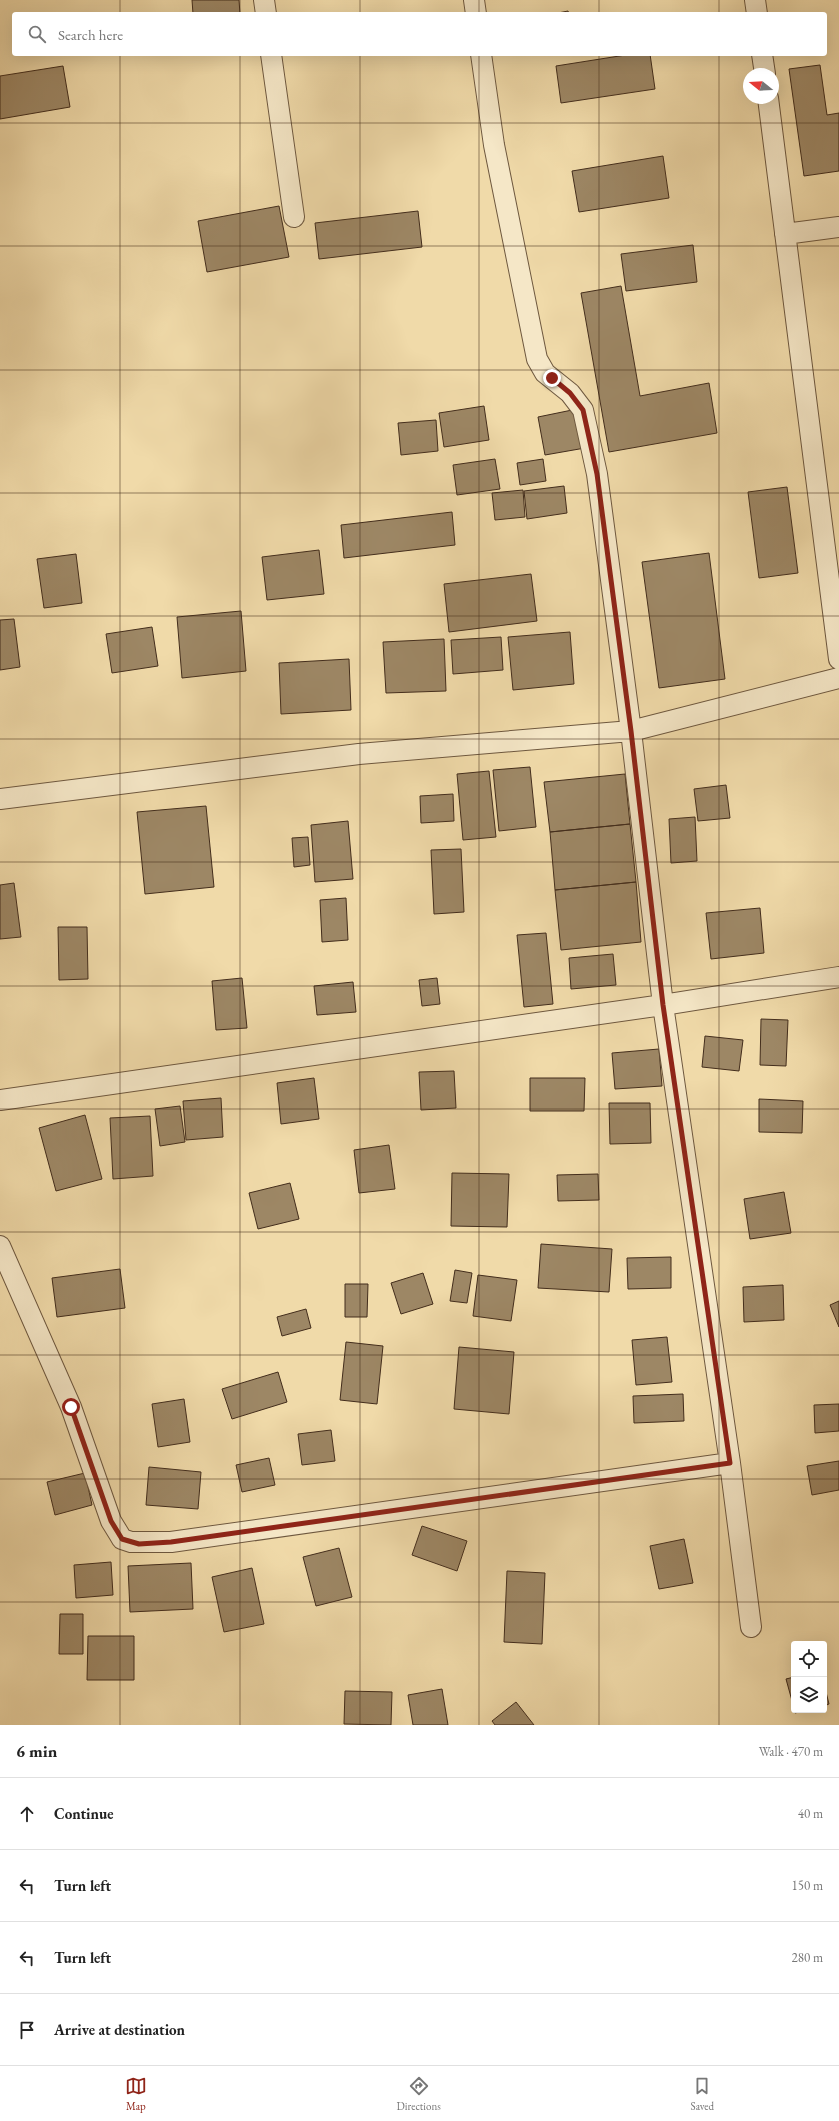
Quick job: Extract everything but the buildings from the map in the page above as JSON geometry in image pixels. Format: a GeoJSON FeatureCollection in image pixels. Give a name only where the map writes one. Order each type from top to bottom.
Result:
{"type":"FeatureCollection","features":[{"type":"Feature","properties":{"kind":"street"},"geometry":{"type":"LineString","coordinates":[[264,0],[266,12]]}},
{"type":"Feature","properties":{"kind":"street"},"geometry":{"type":"LineString","coordinates":[[474,0],[476,12]]}},
{"type":"Feature","properties":{"kind":"street"},"geometry":{"type":"LineString","coordinates":[[755,0],[757,12]]}},
{"type":"Feature","properties":{"kind":"street"},"geometry":{"type":"LineString","coordinates":[[271,56],[294,217]]}},
{"type":"Feature","properties":{"kind":"street"},"geometry":{"type":"LineString","coordinates":[[481,56],[494,145],[538,360],[545,373],[577,402],[587,420],[597,474],[631,731],[663,1005],[730,1463],[750,1627]]}},
{"type":"Feature","properties":{"kind":"street"},"geometry":{"type":"LineString","coordinates":[[762,56],[764,68]]}},
{"type":"Feature","properties":{"kind":"street"},"geometry":{"type":"LineString","coordinates":[[769,104],[839,659]]}},
{"type":"Feature","properties":{"kind":"street"},"geometry":{"type":"LineString","coordinates":[[785,234],[839,227]]}},
{"type":"Feature","properties":{"kind":"street"},"geometry":{"type":"LineString","coordinates":[[0,799],[359,754],[631,731],[839,678]]}},
{"type":"Feature","properties":{"kind":"street"},"geometry":{"type":"LineString","coordinates":[[0,1100],[663,1005],[839,977]]}},
{"type":"Feature","properties":{"kind":"street"},"geometry":{"type":"LineString","coordinates":[[0,1246],[71,1407],[111,1521],[122,1539],[131,1542],[139,1544],[178,1541],[730,1463]]}},
{"type":"Feature","properties":{"kind":"route"},"geometry":{"type":"LineString","coordinates":[[71,1407],[111,1521],[122,1539],[139,1544],[171,1542],[730,1463],[663,1005],[631,731],[597,474],[587,420],[583,410],[570,393],[552,378]]}}]}
